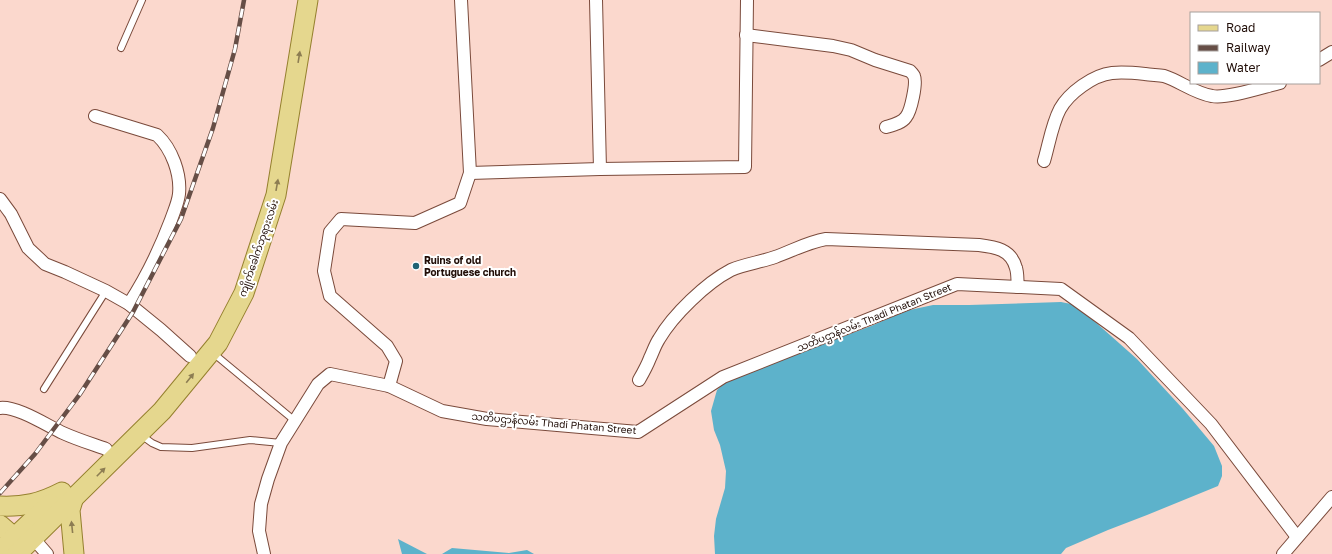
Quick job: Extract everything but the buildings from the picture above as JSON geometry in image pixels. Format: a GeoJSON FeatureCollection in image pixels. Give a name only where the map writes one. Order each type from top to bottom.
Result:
{"type":"FeatureCollection","features":[{"type":"Feature","properties":{"kind":"main road","name":"ကျိုက်ခေါက်ဘုရားလမ်း"},"geometry":{"type":"LineString","coordinates":[[0,551],[24,543],[68,496],[106,449],[152,403],[207,336],[232,288],[264,190],[295,0]]}},
{"type":"Feature","properties":{"kind":"main road","name":"ကျိုက်ခေါက်ဘုရားလမ်း"},"geometry":{"type":"LineString","coordinates":[[68,496],[140,434],[162,411],[218,343],[244,293],[276,195],[308,0]]}},
{"type":"Feature","properties":{"kind":"main road"},"geometry":{"type":"LineString","coordinates":[[0,506],[18,507],[68,496],[74,554]]}},
{"type":"Feature","properties":{"kind":"main road"},"geometry":{"type":"LineString","coordinates":[[0,512],[24,543]]}},
{"type":"Feature","properties":{"kind":"main road"},"geometry":{"type":"LineString","coordinates":[[0,524],[24,543]]}},
{"type":"Feature","properties":{"kind":"street"},"geometry":{"type":"LineString","coordinates":[[390,386],[396,361],[387,346],[330,296],[324,272],[330,232],[341,219],[415,223],[460,203],[470,173],[461,0]]}},
{"type":"Feature","properties":{"kind":"street"},"geometry":{"type":"LineString","coordinates":[[596,0],[600,169]]}},
{"type":"Feature","properties":{"kind":"street"},"geometry":{"type":"LineString","coordinates":[[470,173],[745,167],[746,0]]}},
{"type":"Feature","properties":{"kind":"street"},"geometry":{"type":"LineString","coordinates":[[746,35],[833,46],[851,50],[875,60],[910,71],[914,75],[915,84],[911,108],[907,117],[898,123],[886,127]]}},
{"type":"Feature","properties":{"kind":"street"},"geometry":{"type":"LineString","coordinates":[[1320,59],[1332,52]]}},
{"type":"Feature","properties":{"kind":"street"},"geometry":{"type":"LineString","coordinates":[[1044,161],[1059,110],[1064,103],[1087,82],[1111,73],[1164,76],[1201,93],[1224,97],[1276,84]]}},
{"type":"Feature","properties":{"kind":"street"},"geometry":{"type":"LineString","coordinates":[[95,116],[157,135],[168,148],[175,165],[179,182],[177,204],[166,233],[141,285],[129,304]]}},
{"type":"Feature","properties":{"kind":"street"},"geometry":{"type":"LineString","coordinates":[[0,200],[11,214],[28,248],[44,264],[106,291],[129,304],[190,356]]}},
{"type":"Feature","properties":{"kind":"street"},"geometry":{"type":"LineString","coordinates":[[639,380],[650,360],[658,339],[679,312],[694,296],[731,270],[766,260],[826,238],[997,247],[1013,260],[1017,268],[1018,287]]}},
{"type":"Feature","properties":{"kind":"street","name":"သတိပဌာန်လမ်း Thadi Phatan Street"},"geometry":{"type":"LineString","coordinates":[[295,421],[318,384],[330,374],[390,386],[442,411],[487,419],[638,432],[723,377],[957,284],[1061,289],[1128,338],[1210,424],[1297,537]]}},
{"type":"Feature","properties":{"kind":"street"},"geometry":{"type":"LineString","coordinates":[[0,408],[7,407],[29,416],[64,434],[106,449]]}},
{"type":"Feature","properties":{"kind":"street"},"geometry":{"type":"LineString","coordinates":[[264,554],[259,531],[261,504],[268,478],[281,443],[295,421]]}},
{"type":"Feature","properties":{"kind":"street"},"geometry":{"type":"LineString","coordinates":[[1284,554],[1332,497]]}},
{"type":"Feature","properties":{"kind":"street"},"geometry":{"type":"LineString","coordinates":[[24,543],[47,554]]}},
{"type":"Feature","properties":{"kind":"lane"},"geometry":{"type":"LineString","coordinates":[[121,48],[142,0]]}},
{"type":"Feature","properties":{"kind":"lane"},"geometry":{"type":"LineString","coordinates":[[44,389],[106,291]]}},
{"type":"Feature","properties":{"kind":"lane"},"geometry":{"type":"LineString","coordinates":[[211,352],[295,421]]}},
{"type":"Feature","properties":{"kind":"lane"},"geometry":{"type":"LineString","coordinates":[[140,434],[152,444],[161,447],[192,448],[250,440],[281,443]]}},
{"type":"Feature","properties":{"kind":"water"},"geometry":{"type":"Polygon","coordinates":[[[1061,302],[1071,304],[1093,320],[1137,359],[1183,409],[1214,446],[1222,466],[1222,476],[1218,486],[1066,548],[1061,554],[715,554],[714,536],[716,519],[725,488],[726,471],[720,445],[714,430],[711,411],[717,390],[728,379],[871,326],[905,311],[933,305],[1061,302]]]}},
{"type":"Feature","properties":{"kind":"water"},"geometry":{"type":"Polygon","coordinates":[[[398,539],[427,554],[402,554],[398,539]]]}},
{"type":"Feature","properties":{"kind":"water"},"geometry":{"type":"Polygon","coordinates":[[[452,548],[509,553],[527,550],[534,554],[442,554],[452,548]]]}},
{"type":"Feature","properties":{"kind":"railway"},"geometry":{"type":"LineString","coordinates":[[0,493],[35,454],[80,394],[133,312],[181,219],[213,128],[235,49],[244,0]]}},
{"type":"Feature","properties":{"kind":"place","name":"Ruins of old Portuguese church"},"geometry":{"type":"Point","coordinates":[416,266]}}]}
